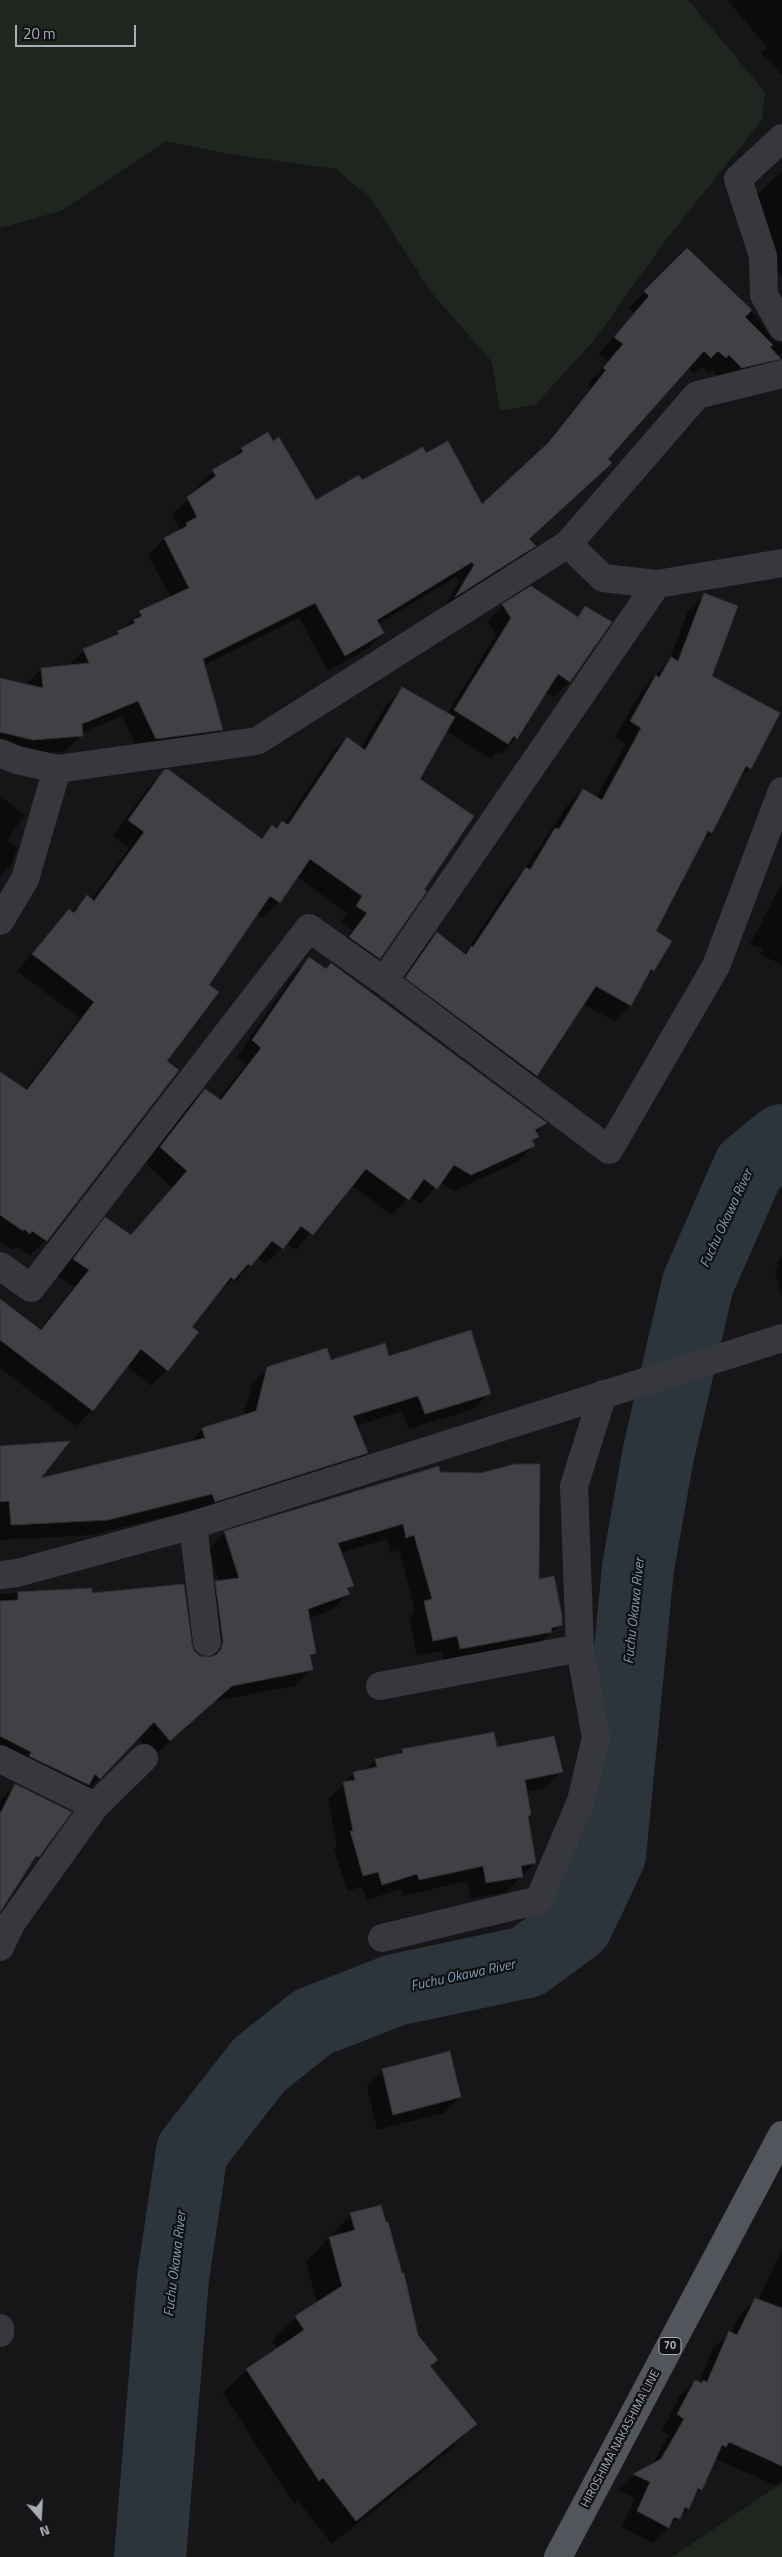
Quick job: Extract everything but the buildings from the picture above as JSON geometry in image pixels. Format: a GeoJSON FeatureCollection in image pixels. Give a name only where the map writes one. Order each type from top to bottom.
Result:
{"type":"FeatureCollection","features":[{"type":"Feature","properties":{"kind":"main road","name":"HIROSHIMA NAKASHIMA LINE"},"geometry":{"type":"LineString","coordinates":[[558,2557],[782,2135]]}},
{"type":"Feature","properties":{"kind":"street"},"geometry":{"type":"LineString","coordinates":[[782,138],[738,179],[762,256],[764,295],[782,327]]}},
{"type":"Feature","properties":{"kind":"street"},"geometry":{"type":"LineString","coordinates":[[0,753],[17,760],[57,769],[256,741],[568,544],[697,395],[782,374]]}},
{"type":"Feature","properties":{"kind":"street"},"geometry":{"type":"LineString","coordinates":[[568,544],[603,578],[657,584],[782,563]]}},
{"type":"Feature","properties":{"kind":"street"},"geometry":{"type":"LineString","coordinates":[[384,981],[657,584]]}},
{"type":"Feature","properties":{"kind":"street"},"geometry":{"type":"LineString","coordinates":[[0,920],[25,879],[57,769]]}},
{"type":"Feature","properties":{"kind":"street"},"geometry":{"type":"LineString","coordinates":[[0,1266],[31,1288],[309,928],[384,981],[609,1150],[716,966],[782,791]]}},
{"type":"Feature","properties":{"kind":"street"},"geometry":{"type":"LineString","coordinates":[[0,1575],[193,1525],[779,1339]]}},
{"type":"Feature","properties":{"kind":"street"},"geometry":{"type":"LineString","coordinates":[[382,1938],[539,1900],[581,1801],[596,1738],[580,1648],[574,1486],[613,1391]]}},
{"type":"Feature","properties":{"kind":"street"},"geometry":{"type":"LineString","coordinates":[[193,1525],[207,1642]]}},
{"type":"Feature","properties":{"kind":"street"},"geometry":{"type":"LineString","coordinates":[[380,1686],[580,1648]]}},
{"type":"Feature","properties":{"kind":"street"},"geometry":{"type":"LineString","coordinates":[[0,1947],[12,1922],[95,1806],[144,1758]]}},
{"type":"Feature","properties":{"kind":"street"},"geometry":{"type":"LineString","coordinates":[[0,1759],[95,1806]]}},
{"type":"Feature","properties":{"kind":"street"},"geometry":{"type":"LineString","coordinates":[[0,2328],[0,2333]]}},
{"type":"Feature","properties":{"kind":"shaded area"},"geometry":{"type":"Polygon","coordinates":[[[0,0],[688,0],[765,92],[762,120],[668,237],[595,339],[536,404],[500,411],[492,362],[431,292],[371,199],[336,169],[230,154],[166,141],[61,211],[0,228],[0,0]]]}},
{"type":"Feature","properties":{"kind":"shaded area"},"geometry":{"type":"Polygon","coordinates":[[[782,2483],[782,2557],[672,2557],[782,2483]]]}},
{"type":"Feature","properties":{"kind":"waterway","name":"Fuchu Okawa River"},"geometry":{"type":"LineString","coordinates":[[150,2557],[173,2278],[192,2151],[259,2065],[313,2022],[395,1990],[527,1962],[577,1925],[610,1855],[638,1568],[658,1455],[698,1283],[749,1167],[782,1140]]}}]}
